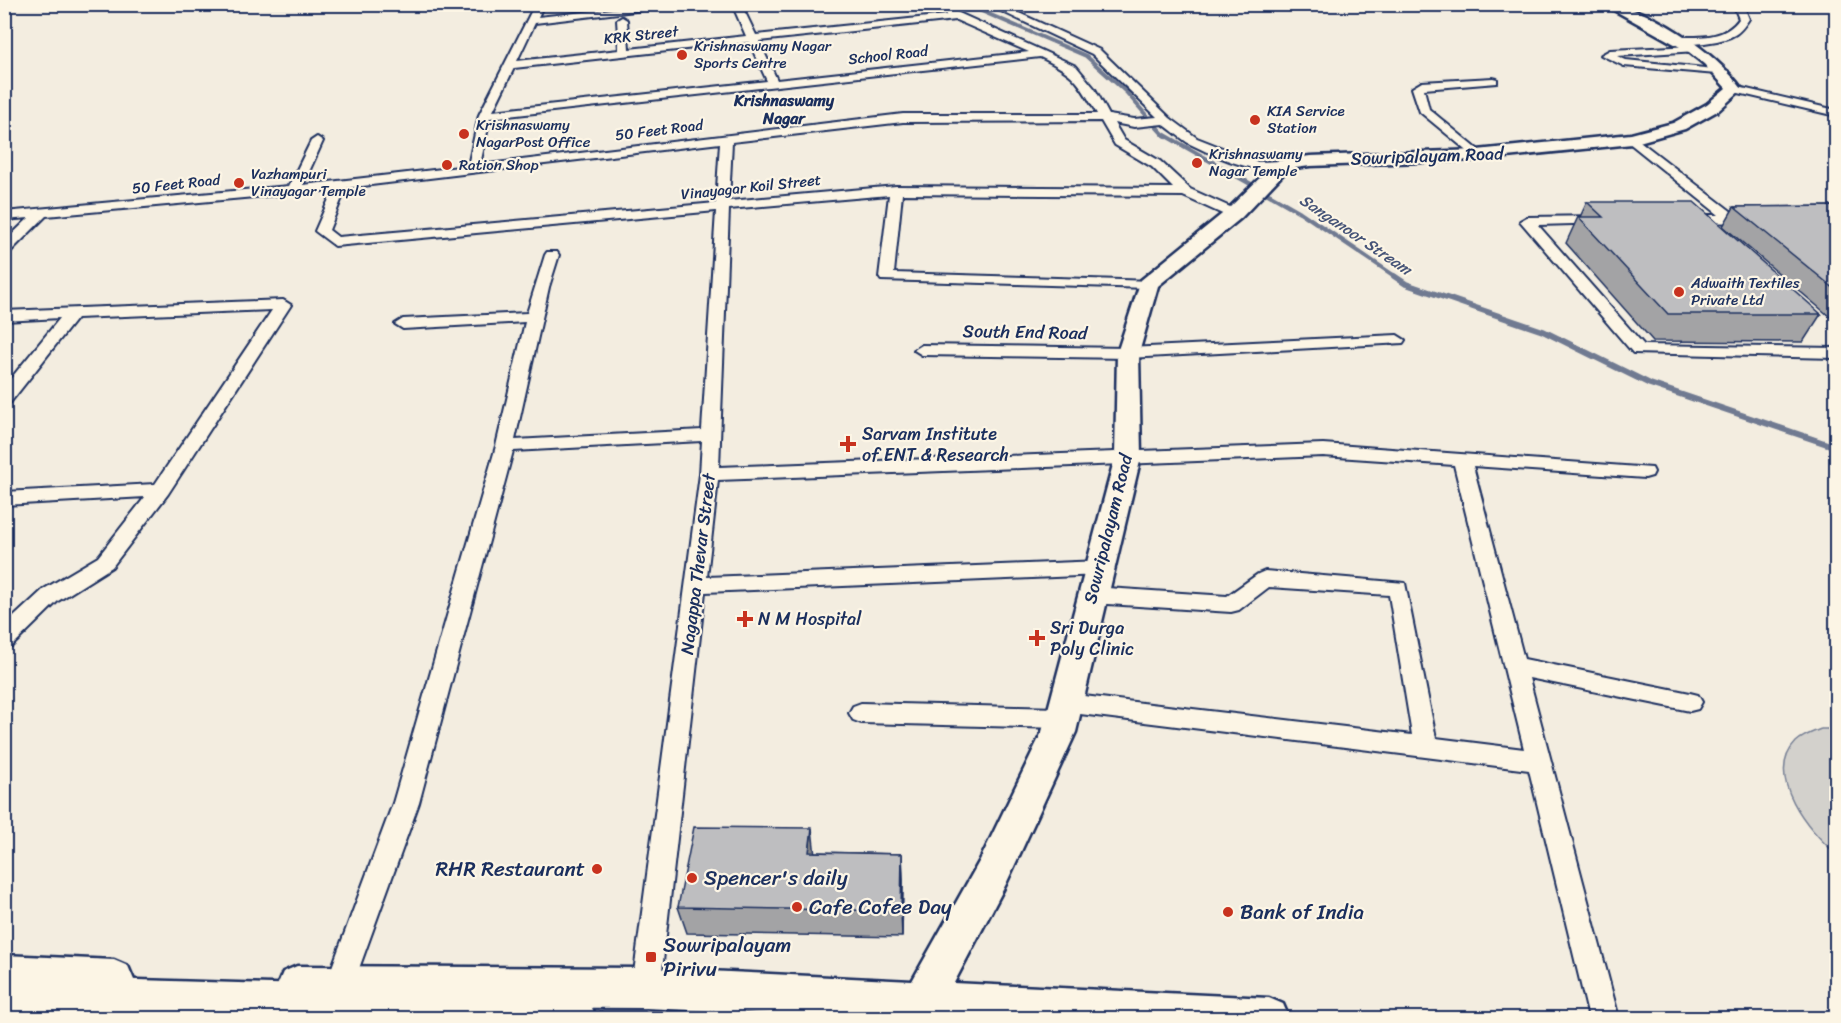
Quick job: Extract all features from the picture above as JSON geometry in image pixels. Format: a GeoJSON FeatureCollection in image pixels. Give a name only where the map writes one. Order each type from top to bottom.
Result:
{"type":"FeatureCollection","features":[{"type":"Feature","properties":{"kind":"highway"},"geometry":{"type":"LineString","coordinates":[[4,1001],[571,1018]]}},
{"type":"Feature","properties":{"kind":"street"},"geometry":{"type":"LineString","coordinates":[[473,170],[485,115],[540,4]]}},
{"type":"Feature","properties":{"kind":"street"},"geometry":{"type":"LineString","coordinates":[[531,21],[689,4]]}},
{"type":"Feature","properties":{"kind":"street"},"geometry":{"type":"LineString","coordinates":[[736,4],[750,38],[773,82]]}},
{"type":"Feature","properties":{"kind":"street"},"geometry":{"type":"LineString","coordinates":[[930,4],[1072,68],[1089,89],[1119,142],[1156,164],[1185,192]]}},
{"type":"Feature","properties":{"kind":"street"},"geometry":{"type":"LineString","coordinates":[[990,4],[1096,52],[1166,120],[1193,141],[1256,166],[1283,165]]}},
{"type":"Feature","properties":{"kind":"street"},"geometry":{"type":"LineString","coordinates":[[1609,4],[1686,45],[1724,73],[1734,89],[1836,113]]}},
{"type":"Feature","properties":{"kind":"street"},"geometry":{"type":"LineString","coordinates":[[1724,73],[1617,62],[1606,54],[1719,39],[1739,27],[1744,19],[1738,4]]}},
{"type":"Feature","properties":{"kind":"street","name":"KRK Street"},"geometry":{"type":"LineString","coordinates":[[509,65],[955,16]]}},
{"type":"Feature","properties":{"kind":"street"},"geometry":{"type":"LineString","coordinates":[[622,20],[624,52]]}},
{"type":"Feature","properties":{"kind":"street","name":"School Road"},"geometry":{"type":"LineString","coordinates":[[485,115],[1043,54]]}},
{"type":"Feature","properties":{"kind":"street"},"geometry":{"type":"LineString","coordinates":[[1477,155],[1424,110],[1418,87],[1493,81]]}},
{"type":"Feature","properties":{"kind":"street","name":"Sowripalayam Road"},"geometry":{"type":"LineString","coordinates":[[1283,165],[1310,160],[1477,155],[1632,140],[1679,126],[1713,107],[1734,89]]}},
{"type":"Feature","properties":{"kind":"street","name":"50 Feet Road"},"geometry":{"type":"LineString","coordinates":[[4,216],[341,185],[903,118],[1103,117],[1134,123],[1166,120]]}},
{"type":"Feature","properties":{"kind":"street","name":"Nagappa Thevar Street"},"geometry":{"type":"LineString","coordinates":[[646,988],[709,474],[726,138]]}},
{"type":"Feature","properties":{"kind":"street"},"geometry":{"type":"LineString","coordinates":[[1632,140],[1733,219]]}},
{"type":"Feature","properties":{"kind":"street"},"geometry":{"type":"LineString","coordinates":[[294,189],[317,141]]}},
{"type":"Feature","properties":{"kind":"street"},"geometry":{"type":"LineString","coordinates":[[896,190],[886,276],[1148,284],[1234,214],[1283,165]]}},
{"type":"Feature","properties":{"kind":"street","name":"Vinayagar Koil Street"},"geometry":{"type":"LineString","coordinates":[[341,185],[322,231],[335,242],[896,190],[1185,192],[1234,214]]}},
{"type":"Feature","properties":{"kind":"street"},"geometry":{"type":"LineString","coordinates":[[4,250],[41,214]]}},
{"type":"Feature","properties":{"kind":"street"},"geometry":{"type":"LineString","coordinates":[[1676,219],[1768,219]]}},
{"type":"Feature","properties":{"kind":"street"},"geometry":{"type":"LineString","coordinates":[[1619,220],[1527,221],[1639,350],[1836,353]]}},
{"type":"Feature","properties":{"kind":"street"},"geometry":{"type":"LineString","coordinates":[[339,986],[406,803],[505,446],[536,318],[541,286],[552,255]]}},
{"type":"Feature","properties":{"kind":"street","name":"Sowripalayam Road"},"geometry":{"type":"LineString","coordinates":[[923,1001],[993,872],[1059,732],[1128,458],[1128,353],[1148,284]]}},
{"type":"Feature","properties":{"kind":"street"},"geometry":{"type":"LineString","coordinates":[[4,316],[283,305],[161,490],[105,562],[51,595],[4,640]]}},
{"type":"Feature","properties":{"kind":"street"},"geometry":{"type":"LineString","coordinates":[[4,399],[73,313]]}},
{"type":"Feature","properties":{"kind":"street"},"geometry":{"type":"LineString","coordinates":[[403,324],[536,318]]}},
{"type":"Feature","properties":{"kind":"street","name":"South End Road"},"geometry":{"type":"LineString","coordinates":[[922,350],[1128,353],[1397,340]]}},
{"type":"Feature","properties":{"kind":"street"},"geometry":{"type":"LineString","coordinates":[[505,446],[712,435]]}},
{"type":"Feature","properties":{"kind":"street"},"geometry":{"type":"LineString","coordinates":[[709,474],[1323,450],[1645,472]]}},
{"type":"Feature","properties":{"kind":"street"},"geometry":{"type":"LineString","coordinates":[[1462,458],[1604,1018]]}},
{"type":"Feature","properties":{"kind":"street"},"geometry":{"type":"LineString","coordinates":[[4,499],[161,490]]}},
{"type":"Feature","properties":{"kind":"street"},"geometry":{"type":"LineString","coordinates":[[695,585],[1100,568]]}},
{"type":"Feature","properties":{"kind":"street"},"geometry":{"type":"LineString","coordinates":[[1092,595],[1231,604],[1265,579],[1398,588],[1426,747]]}},
{"type":"Feature","properties":{"kind":"street"},"geometry":{"type":"LineString","coordinates":[[1515,666],[1690,702]]}},
{"type":"Feature","properties":{"kind":"street"},"geometry":{"type":"LineString","coordinates":[[861,713],[1065,710],[1426,747],[1538,761]]}},
{"type":"Feature","properties":{"kind":"street"},"geometry":{"type":"LineString","coordinates":[[4,975],[339,986],[646,988],[790,1007],[923,1001],[1269,1018]]}},
{"type":"Feature","properties":{"kind":"shaded area"},"geometry":{"type":"Polygon","coordinates":[[[1821,729],[1836,729],[1836,854],[1803,817],[1787,786],[1785,771],[1787,756],[1796,742],[1821,729]]]}},
{"type":"Feature","properties":{"kind":"building"},"geometry":{"type":"Polygon","coordinates":[[[1587,202],[1694,202],[1821,314],[1668,314],[1578,217],[1603,217],[1587,202]]]}},
{"type":"Feature","properties":{"kind":"building"},"geometry":{"type":"Polygon","coordinates":[[[1836,206],[1836,290],[1734,207],[1836,206]]]}},
{"type":"Feature","properties":{"kind":"building"},"geometry":{"type":"Polygon","coordinates":[[[694,827],[812,828],[809,852],[902,854],[901,911],[678,907],[694,827]]]}},
{"type":"Feature","properties":{"kind":"waterway","name":"Sanganoor Stream"},"geometry":{"type":"LineString","coordinates":[[965,4],[1086,56],[1126,92],[1153,123]]}},
{"type":"Feature","properties":{"kind":"waterway","name":"Sanganoor Stream"},"geometry":{"type":"LineString","coordinates":[[1152,122],[1163,134],[1300,212],[1396,277]]}},
{"type":"Feature","properties":{"kind":"waterway","name":"Sanganoor Stream"},"geometry":{"type":"LineString","coordinates":[[1394,276],[1406,284],[1543,331],[1650,384],[1836,447]]}},
{"type":"Feature","properties":{"kind":"place","name":"Krishnaswamy Nagar Sports Centre"},"geometry":{"type":"Point","coordinates":[682,55]}},
{"type":"Feature","properties":{"kind":"place","name":"KIA Service Station"},"geometry":{"type":"Point","coordinates":[1255,120]}},
{"type":"Feature","properties":{"kind":"place","name":"Krishnaswamy NagarPost Office"},"geometry":{"type":"Point","coordinates":[464,134]}},
{"type":"Feature","properties":{"kind":"place","name":"Krishnaswamy Nagar Temple"},"geometry":{"type":"Point","coordinates":[1197,163]}},
{"type":"Feature","properties":{"kind":"place","name":"Ration Shop"},"geometry":{"type":"Point","coordinates":[447,165]}},
{"type":"Feature","properties":{"kind":"place","name":"Vazhampuri Vinayagar Temple"},"geometry":{"type":"Point","coordinates":[239,183]}},
{"type":"Feature","properties":{"kind":"place","name":"Adwaith Textiles Private Ltd"},"geometry":{"type":"Point","coordinates":[1679,292]}},
{"type":"Feature","properties":{"kind":"place","name":"Sarvam Institute of ENT & Research"},"geometry":{"type":"Point","coordinates":[848,444]}},
{"type":"Feature","properties":{"kind":"place","name":"N M Hospital"},"geometry":{"type":"Point","coordinates":[745,619]}},
{"type":"Feature","properties":{"kind":"place","name":"Sri Durga Poly Clinic"},"geometry":{"type":"Point","coordinates":[1037,638]}},
{"type":"Feature","properties":{"kind":"place","name":"RHR Restaurant"},"geometry":{"type":"Point","coordinates":[597,869]}},
{"type":"Feature","properties":{"kind":"place","name":"Spencer's daily"},"geometry":{"type":"Point","coordinates":[692,878]}},
{"type":"Feature","properties":{"kind":"place","name":"Cafe Cofee Day"},"geometry":{"type":"Point","coordinates":[797,907]}},
{"type":"Feature","properties":{"kind":"place","name":"Bank of India"},"geometry":{"type":"Point","coordinates":[1228,912]}},
{"type":"Feature","properties":{"kind":"place","name":"Sowripalayam Pirivu"},"geometry":{"type":"Point","coordinates":[651,957]}},
{"type":"Feature","properties":{"kind":"district","name":"Krishnaswamy Nagar"},"geometry":{"type":"Point","coordinates":[784,109]}}]}
